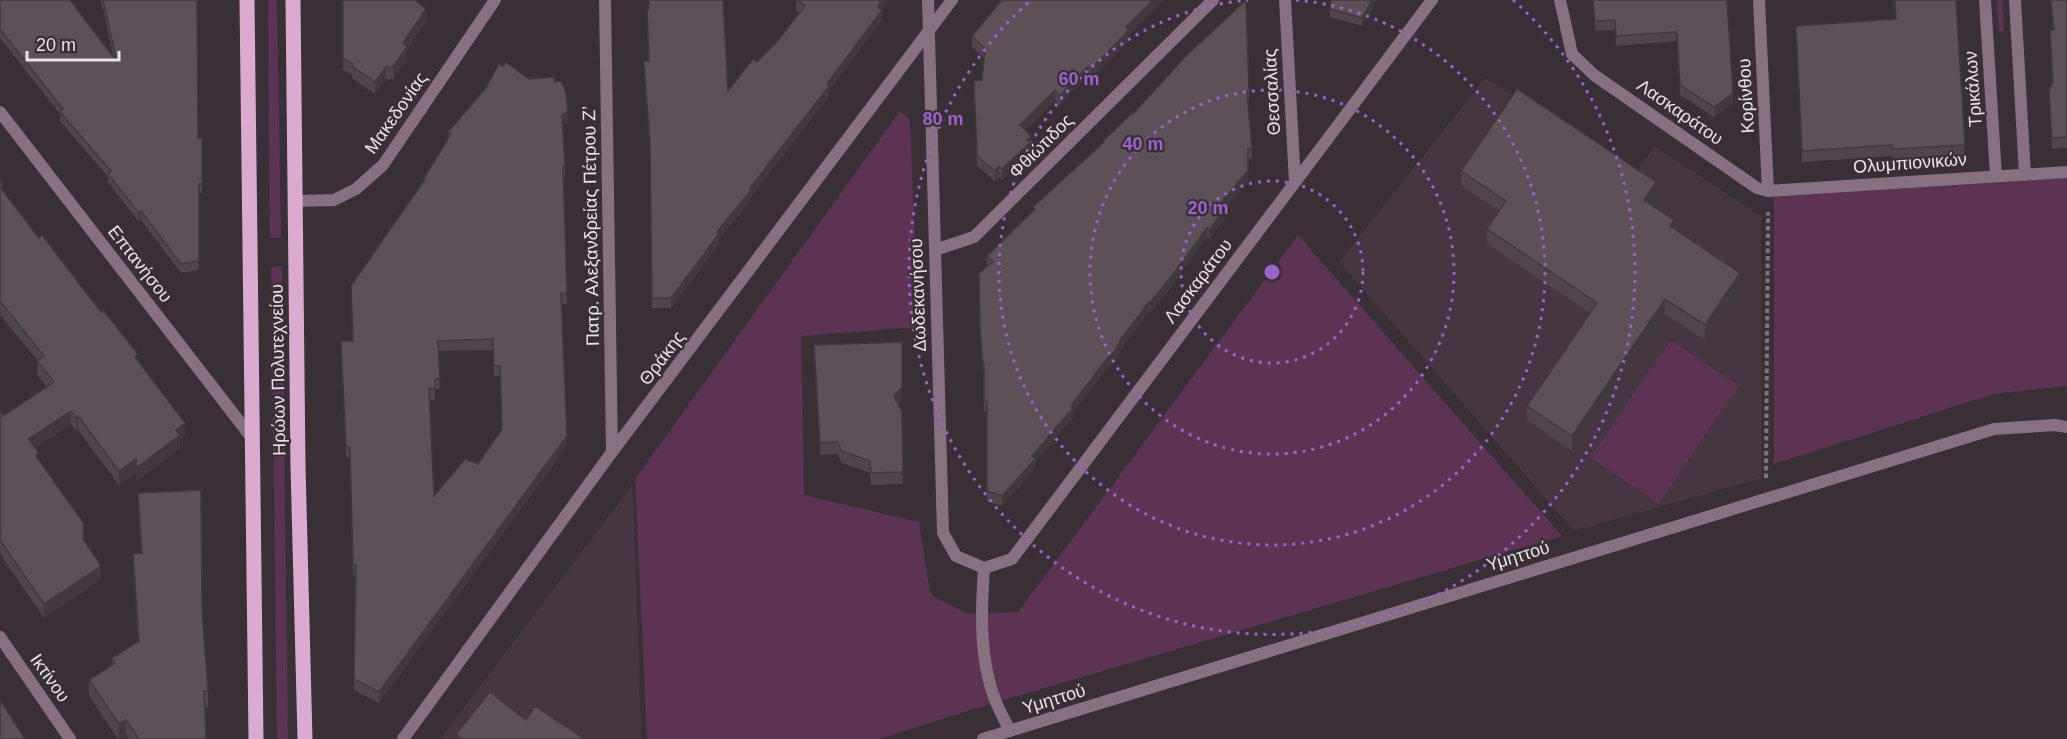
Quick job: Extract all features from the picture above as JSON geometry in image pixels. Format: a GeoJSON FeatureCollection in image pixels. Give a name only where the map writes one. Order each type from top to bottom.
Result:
{"type":"FeatureCollection","features":[{"type":"Feature","properties":{"kind":"main road","name":"Ηρώων Πολυτεχνείου"},"geometry":{"type":"LineString","coordinates":[[247,0],[256,739]]}},
{"type":"Feature","properties":{"kind":"main road","name":"Ηρώων Πολυτεχνείου"},"geometry":{"type":"LineString","coordinates":[[293,0],[298,466],[305,739]]}},
{"type":"Feature","properties":{"kind":"street","name":"Μακεδονίας"},"geometry":{"type":"LineString","coordinates":[[296,201],[334,200],[356,189],[383,165],[495,0]]}},
{"type":"Feature","properties":{"kind":"street","name":"Πατρ. Αλεξανδρείας Πέτρου Ζ’"},"geometry":{"type":"LineString","coordinates":[[605,0],[612,452]]}},
{"type":"Feature","properties":{"kind":"street","name":"Δωδεκανήσου"},"geometry":{"type":"LineString","coordinates":[[928,0],[943,534],[956,556],[984,568]]}},
{"type":"Feature","properties":{"kind":"street","name":"Θράκης"},"geometry":{"type":"LineString","coordinates":[[403,739],[612,452],[952,0]]}},
{"type":"Feature","properties":{"kind":"street","name":"Φθιώτιδος"},"geometry":{"type":"LineString","coordinates":[[935,249],[974,237],[1213,0]]}},
{"type":"Feature","properties":{"kind":"street","name":"Θεσσαλίας"},"geometry":{"type":"LineString","coordinates":[[1285,0],[1295,182]]}},
{"type":"Feature","properties":{"kind":"street","name":"Λασκαράτου"},"geometry":{"type":"LineString","coordinates":[[984,568],[1012,560],[1432,0]]}},
{"type":"Feature","properties":{"kind":"street","name":"Λασκαράτου"},"geometry":{"type":"LineString","coordinates":[[1560,0],[1572,54],[1594,75],[1762,189]]}},
{"type":"Feature","properties":{"kind":"street","name":"Κορίνθου"},"geometry":{"type":"LineString","coordinates":[[1759,0],[1762,189]]}},
{"type":"Feature","properties":{"kind":"street","name":"Τρικάλων"},"geometry":{"type":"LineString","coordinates":[[1985,0],[1996,176]]}},
{"type":"Feature","properties":{"kind":"street"},"geometry":{"type":"LineString","coordinates":[[2015,0],[2025,175]]}},
{"type":"Feature","properties":{"kind":"street","name":"Επτανήσου"},"geometry":{"type":"LineString","coordinates":[[0,112],[252,438]]}},
{"type":"Feature","properties":{"kind":"street","name":"Ολυμπιονικών"},"geometry":{"type":"LineString","coordinates":[[1762,189],[2067,172]]}},
{"type":"Feature","properties":{"kind":"street","name":"Υμηττού"},"geometry":{"type":"LineString","coordinates":[[983,739],[1994,429],[2055,425],[2067,427]]}},
{"type":"Feature","properties":{"kind":"street"},"geometry":{"type":"LineString","coordinates":[[984,568],[983,634],[987,673],[995,701],[1010,731]]}},
{"type":"Feature","properties":{"kind":"street","name":"Ικτίνου"},"geometry":{"type":"LineString","coordinates":[[0,637],[70,739]]}},
{"type":"Feature","properties":{"kind":"path"},"geometry":{"type":"LineString","coordinates":[[1762,189],[1766,499]]}},
{"type":"Feature","properties":{"kind":"shaded area"},"geometry":{"type":"Polygon","coordinates":[[[268,0],[277,0],[281,238],[270,238],[268,0]]]}},
{"type":"Feature","properties":{"kind":"shaded area"},"geometry":{"type":"Polygon","coordinates":[[[1997,0],[2002,0],[2004,31],[1999,32],[1997,0]]]}},
{"type":"Feature","properties":{"kind":"shaded area"},"geometry":{"type":"Polygon","coordinates":[[[1485,78],[1635,173],[1654,146],[1761,216],[1762,478],[1574,531],[1339,262],[1485,78]]]}},
{"type":"Feature","properties":{"kind":"shaded area"},"geometry":{"type":"Polygon","coordinates":[[[900,111],[910,120],[918,327],[801,336],[804,495],[919,522],[930,592],[938,599],[968,614],[1018,612],[1298,235],[1562,536],[980,707],[879,739],[647,739],[635,479],[900,111]]]}},
{"type":"Feature","properties":{"kind":"shaded area"},"geometry":{"type":"Polygon","coordinates":[[[2067,178],[2067,386],[1994,394],[1774,464],[1774,197],[2067,178]]]}},
{"type":"Feature","properties":{"kind":"shaded area"},"geometry":{"type":"Polygon","coordinates":[[[282,266],[288,739],[277,739],[271,267],[282,266]]]}},
{"type":"Feature","properties":{"kind":"shaded area"},"geometry":{"type":"Polygon","coordinates":[[[1671,340],[1739,386],[1658,504],[1590,457],[1671,340]]]}},
{"type":"Feature","properties":{"kind":"shaded area"},"geometry":{"type":"Polygon","coordinates":[[[633,484],[641,739],[440,739],[633,484]]]}},
{"type":"Feature","properties":{"kind":"building"},"geometry":{"type":"Polygon","coordinates":[[[0,0],[70,0],[117,62],[103,0],[197,0],[198,138],[202,138],[202,184],[199,184],[199,261],[181,264],[141,211],[139,213],[108,174],[111,171],[60,112],[63,109],[0,29],[0,0]]]}},
{"type":"Feature","properties":{"kind":"building"},"geometry":{"type":"Polygon","coordinates":[[[343,0],[415,0],[426,9],[403,43],[407,47],[393,67],[386,67],[375,82],[343,58],[343,0]]]}},
{"type":"Feature","properties":{"kind":"building"},"geometry":{"type":"Polygon","coordinates":[[[649,0],[723,0],[728,91],[753,59],[757,62],[776,43],[805,6],[797,0],[881,0],[878,7],[882,10],[827,84],[829,86],[717,232],[719,234],[671,298],[652,298],[650,143],[644,62],[649,61],[647,9],[649,9],[649,0]]]}},
{"type":"Feature","properties":{"kind":"building"},"geometry":{"type":"Polygon","coordinates":[[[1002,0],[1153,0],[1126,27],[1129,30],[1091,69],[1088,66],[1060,95],[1055,90],[1020,125],[1031,136],[1027,140],[1030,143],[1002,169],[999,166],[995,171],[977,156],[974,81],[982,80],[985,49],[972,36],[1002,0]]]}},
{"type":"Feature","properties":{"kind":"building"},"geometry":{"type":"Polygon","coordinates":[[[1246,0],[1249,91],[1247,92],[1252,149],[1248,149],[1248,171],[1222,201],[1228,205],[1149,302],[1121,339],[1115,351],[1071,406],[1073,408],[1032,456],[1035,459],[1002,496],[987,491],[987,401],[984,401],[979,273],[993,262],[987,256],[1035,209],[1033,207],[1133,114],[1185,57],[1246,0]]]}},
{"type":"Feature","properties":{"kind":"building"},"geometry":{"type":"Polygon","coordinates":[[[1331,0],[1372,0],[1362,18],[1330,9],[1331,0]]]}},
{"type":"Feature","properties":{"kind":"building"},"geometry":{"type":"Polygon","coordinates":[[[1593,0],[1727,0],[1733,93],[1714,107],[1680,85],[1677,32],[1616,36],[1615,20],[1595,21],[1593,0]]]}},
{"type":"Feature","properties":{"kind":"building"},"geometry":{"type":"Polygon","coordinates":[[[1895,0],[1956,0],[1965,145],[1892,149],[1892,145],[1802,151],[1796,26],[1896,19],[1895,0]]]}},
{"type":"Feature","properties":{"kind":"building"},"geometry":{"type":"Polygon","coordinates":[[[2051,0],[2067,0],[2067,137],[2052,138],[2049,90],[2053,82],[2050,30],[2054,30],[2051,0]]]}},
{"type":"Feature","properties":{"kind":"building"},"geometry":{"type":"Polygon","coordinates":[[[506,62],[529,79],[554,77],[555,82],[561,81],[566,93],[568,112],[562,115],[567,293],[561,293],[567,436],[379,692],[354,679],[356,565],[353,565],[350,447],[346,447],[341,341],[353,341],[351,286],[425,179],[451,134],[448,132],[485,89],[499,64],[503,66],[506,62]],[[493,339],[438,341],[440,379],[435,379],[435,389],[429,389],[434,496],[465,459],[478,464],[502,429],[500,366],[494,366],[493,339]]]}},
{"type":"Feature","properties":{"kind":"building"},"geometry":{"type":"Polygon","coordinates":[[[1517,89],[1656,182],[1644,200],[1674,220],[1670,226],[1740,273],[1705,325],[1665,299],[1572,436],[1527,406],[1597,303],[1487,229],[1506,201],[1461,171],[1517,89]]]}},
{"type":"Feature","properties":{"kind":"building"},"geometry":{"type":"Polygon","coordinates":[[[0,187],[39,238],[42,235],[101,312],[103,310],[138,354],[135,357],[185,423],[176,430],[180,435],[136,468],[136,459],[119,471],[78,416],[76,418],[71,411],[29,439],[39,453],[36,456],[84,524],[83,539],[101,566],[44,604],[0,540],[0,411],[3,416],[54,382],[37,361],[44,356],[0,301],[0,187]]]}},
{"type":"Feature","properties":{"kind":"building"},"geometry":{"type":"Polygon","coordinates":[[[902,342],[902,388],[894,396],[902,412],[903,472],[871,473],[870,461],[842,451],[837,442],[820,443],[814,345],[902,342]]]}},
{"type":"Feature","properties":{"kind":"building"},"geometry":{"type":"Polygon","coordinates":[[[201,490],[202,609],[208,691],[204,691],[206,739],[139,739],[126,720],[119,724],[89,680],[115,663],[112,658],[139,641],[133,554],[142,553],[138,493],[201,490]]]}},
{"type":"Feature","properties":{"kind":"building"},"geometry":{"type":"Polygon","coordinates":[[[490,692],[526,720],[535,706],[585,739],[462,739],[456,734],[490,692]]]}},
{"type":"Feature","properties":{"kind":"building"},"geometry":{"type":"Polygon","coordinates":[[[0,700],[25,739],[0,739],[0,700]]]}}]}
